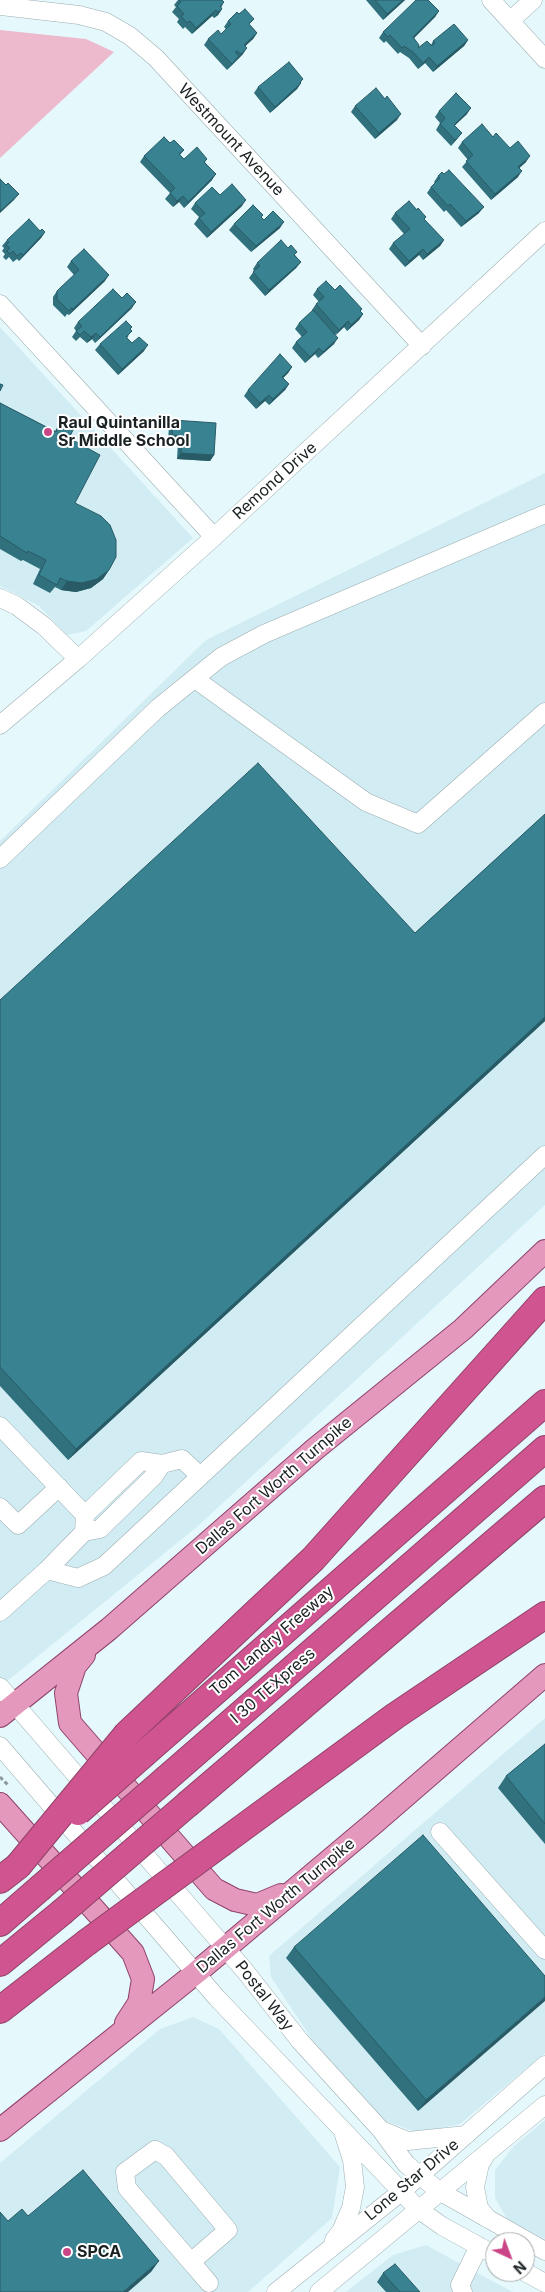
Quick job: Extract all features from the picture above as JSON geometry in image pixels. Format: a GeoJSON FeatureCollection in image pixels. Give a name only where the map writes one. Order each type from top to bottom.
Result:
{"type":"FeatureCollection","features":[{"type":"Feature","properties":{"kind":"highway"},"geometry":{"type":"LineString","coordinates":[[9,1873],[127,1734],[313,1559],[545,1300]]}},
{"type":"Feature","properties":{"kind":"highway","name":"Tom Landry Freeway"},"geometry":{"type":"LineString","coordinates":[[9,1873],[545,1403]]}},
{"type":"Feature","properties":{"kind":"highway","name":"I 30 TEXpress"},"geometry":{"type":"LineString","coordinates":[[0,1923],[545,1449]]}},
{"type":"Feature","properties":{"kind":"highway"},"geometry":{"type":"LineString","coordinates":[[0,1962],[60,1914],[545,1499]]}},
{"type":"Feature","properties":{"kind":"highway"},"geometry":{"type":"LineString","coordinates":[[0,2010],[86,1943],[395,1716],[545,1615]]}},
{"type":"Feature","properties":{"kind":"main road","name":"Dallas Fort Worth Turnpike"},"geometry":{"type":"LineString","coordinates":[[7,1710],[109,1629],[315,1449],[463,1329],[545,1251]]}},
{"type":"Feature","properties":{"kind":"main road"},"geometry":{"type":"LineString","coordinates":[[109,1629],[75,1666],[66,1693],[70,1723],[214,1889],[235,1900],[257,1905],[293,1891]]}},
{"type":"Feature","properties":{"kind":"main road","name":"Dallas Fort Worth Turnpike"},"geometry":{"type":"LineString","coordinates":[[0,2130],[226,1948],[545,1675]]}},
{"type":"Feature","properties":{"kind":"main road"},"geometry":{"type":"LineString","coordinates":[[0,1804],[133,1953],[143,1979],[139,2003],[118,2034]]}},
{"type":"Feature","properties":{"kind":"street"},"geometry":{"type":"LineString","coordinates":[[491,0],[545,59]]}},
{"type":"Feature","properties":{"kind":"street"},"geometry":{"type":"LineString","coordinates":[[510,21],[533,0]]}},
{"type":"Feature","properties":{"kind":"street","name":"Westmount Avenue"},"geometry":{"type":"LineString","coordinates":[[0,6],[79,15],[106,22],[130,36],[156,58],[422,346]]}},
{"type":"Feature","properties":{"kind":"street","name":"Remond Drive"},"geometry":{"type":"LineString","coordinates":[[0,726],[214,537],[545,231]]}},
{"type":"Feature","properties":{"kind":"street"},"geometry":{"type":"LineString","coordinates":[[0,304],[214,537]]}},
{"type":"Feature","properties":{"kind":"street"},"geometry":{"type":"LineString","coordinates":[[0,859],[158,708],[221,657],[264,634],[545,514]]}},
{"type":"Feature","properties":{"kind":"street"},"geometry":{"type":"LineString","coordinates":[[0,598],[17,606],[44,626],[78,659]]}},
{"type":"Feature","properties":{"kind":"street"},"geometry":{"type":"LineString","coordinates":[[194,679],[366,802],[418,824],[545,712]]}},
{"type":"Feature","properties":{"kind":"street"},"geometry":{"type":"LineString","coordinates":[[46,1570],[78,1578],[104,1566],[545,1155]]}},
{"type":"Feature","properties":{"kind":"street"},"geometry":{"type":"LineString","coordinates":[[0,1426],[85,1515]]}},
{"type":"Feature","properties":{"kind":"street"},"geometry":{"type":"LineString","coordinates":[[84,1532],[85,1515],[141,1460],[162,1464],[182,1459],[200,1476]]}},
{"type":"Feature","properties":{"kind":"street"},"geometry":{"type":"LineString","coordinates":[[0,1612],[84,1532],[100,1529],[154,1476],[162,1464]]}},
{"type":"Feature","properties":{"kind":"street"},"geometry":{"type":"LineString","coordinates":[[0,1507],[18,1525],[59,1487]]}},
{"type":"Feature","properties":{"kind":"street","name":"Postal Way"},"geometry":{"type":"LineString","coordinates":[[0,1687],[7,1710],[226,1948],[300,2041],[381,2130],[406,2164],[418,2176],[439,2191],[545,2251]]}},
{"type":"Feature","properties":{"kind":"street","name":"Postal Way"},"geometry":{"type":"LineString","coordinates":[[0,1746],[197,1972],[217,1998],[401,2192],[418,2209],[442,2226],[485,2249]]}},
{"type":"Feature","properties":{"kind":"street"},"geometry":{"type":"LineString","coordinates":[[440,1832],[545,1950]]}},
{"type":"Feature","properties":{"kind":"street","name":"Lone Star Drive"},"geometry":{"type":"LineString","coordinates":[[276,2292],[401,2192],[545,2065]]}},
{"type":"Feature","properties":{"kind":"street","name":"Lone Star Drive"},"geometry":{"type":"LineString","coordinates":[[319,2292],[545,2105]]}},
{"type":"Feature","properties":{"kind":"street"},"geometry":{"type":"LineString","coordinates":[[327,2250],[341,2231],[351,2208],[355,2188],[352,2160],[342,2130]]}},
{"type":"Feature","properties":{"kind":"street"},"geometry":{"type":"LineString","coordinates":[[381,2130],[408,2141],[466,2135]]}},
{"type":"Feature","properties":{"kind":"street"},"geometry":{"type":"LineString","coordinates":[[191,2262],[228,2230],[166,2156],[155,2150],[125,2172],[127,2188],[191,2262],[208,2289]]}},
{"type":"Feature","properties":{"kind":"street"},"geometry":{"type":"LineString","coordinates":[[487,2153],[480,2164],[475,2187],[479,2208],[489,2220]]}},
{"type":"Feature","properties":{"kind":"street"},"geometry":{"type":"LineString","coordinates":[[463,2292],[460,2285],[479,2246]]}},
{"type":"Feature","properties":{"kind":"shaded area"},"geometry":{"type":"Polygon","coordinates":[[[0,30],[86,39],[114,52],[0,158],[0,30]]]}},
{"type":"Feature","properties":{"kind":"shaded area","name":"Raul Quintanilla Sr Middle School"},"geometry":{"type":"Polygon","coordinates":[[[0,327],[193,538],[86,631],[67,635],[39,606],[0,586],[0,327]]]}},
{"type":"Feature","properties":{"kind":"shaded area"},"geometry":{"type":"Polygon","coordinates":[[[545,473],[545,1205],[198,1526],[0,1687],[0,841],[206,640],[545,473]]]}},
{"type":"Feature","properties":{"kind":"shaded area"},"geometry":{"type":"Polygon","coordinates":[[[545,1718],[545,2053],[460,2124],[419,2133],[385,2121],[313,2041],[271,1977],[269,1956],[545,1718]]]}},
{"type":"Feature","properties":{"kind":"shaded area"},"geometry":{"type":"Polygon","coordinates":[[[193,2017],[219,2029],[340,2167],[332,2218],[248,2292],[0,2292],[0,2163],[160,2029],[193,2017]]]}},
{"type":"Feature","properties":{"kind":"shaded area"},"geometry":{"type":"Polygon","coordinates":[[[545,2120],[545,2239],[535,2232],[507,2219],[495,2198],[495,2170],[514,2146],[545,2120]]]}},
{"type":"Feature","properties":{"kind":"shaded area"},"geometry":{"type":"Polygon","coordinates":[[[426,2245],[485,2277],[485,2282],[494,2282],[513,2292],[346,2292],[393,2255],[426,2245]]]}},
{"type":"Feature","properties":{"kind":"building"},"geometry":{"type":"Polygon","coordinates":[[[179,0],[222,0],[224,2],[220,6],[222,9],[218,12],[216,10],[196,28],[190,21],[187,23],[181,16],[184,14],[177,6],[181,2],[179,0]]]}},
{"type":"Feature","properties":{"kind":"building"},"geometry":{"type":"Polygon","coordinates":[[[375,0],[403,0],[387,14],[375,0]]]}},
{"type":"Feature","properties":{"kind":"building"},"geometry":{"type":"Polygon","coordinates":[[[416,0],[428,0],[439,11],[413,37],[419,45],[418,48],[427,41],[432,46],[435,43],[433,41],[454,24],[468,40],[437,66],[429,57],[423,63],[413,52],[404,46],[402,48],[390,35],[388,37],[383,32],[416,0]]]}},
{"type":"Feature","properties":{"kind":"building"},"geometry":{"type":"Polygon","coordinates":[[[245,9],[254,19],[249,24],[257,33],[244,45],[247,48],[241,54],[237,51],[235,52],[239,56],[232,64],[208,39],[218,30],[221,34],[231,24],[228,21],[237,12],[239,14],[245,9]]]}},
{"type":"Feature","properties":{"kind":"building"},"geometry":{"type":"Polygon","coordinates":[[[289,62],[303,79],[275,107],[258,87],[289,62]]]}},
{"type":"Feature","properties":{"kind":"building"},"geometry":{"type":"Polygon","coordinates":[[[376,88],[385,99],[387,96],[401,114],[379,133],[355,106],[376,88]]]}},
{"type":"Feature","properties":{"kind":"building"},"geometry":{"type":"Polygon","coordinates":[[[456,93],[471,108],[454,125],[462,133],[455,140],[440,124],[445,118],[439,111],[456,93]]]}},
{"type":"Feature","properties":{"kind":"building"},"geometry":{"type":"Polygon","coordinates":[[[482,124],[493,137],[496,133],[510,148],[518,141],[530,156],[518,167],[522,171],[495,194],[466,161],[473,155],[462,142],[482,124]]]}},
{"type":"Feature","properties":{"kind":"building"},"geometry":{"type":"Polygon","coordinates":[[[164,137],[170,143],[174,140],[184,150],[179,154],[184,159],[197,147],[207,159],[204,162],[216,174],[188,202],[183,196],[177,201],[170,193],[175,188],[144,156],[164,137]]]}},
{"type":"Feature","properties":{"kind":"building"},"geometry":{"type":"Polygon","coordinates":[[[449,170],[484,207],[466,221],[450,204],[448,206],[431,187],[440,178],[438,176],[442,172],[444,174],[449,170]]]}},
{"type":"Feature","properties":{"kind":"building"},"geometry":{"type":"Polygon","coordinates":[[[0,179],[6,185],[8,183],[19,194],[0,211],[0,179]]]}},
{"type":"Feature","properties":{"kind":"building"},"geometry":{"type":"Polygon","coordinates":[[[232,184],[246,200],[211,232],[199,218],[205,213],[195,203],[212,187],[220,195],[232,184]]]}},
{"type":"Feature","properties":{"kind":"building"},"geometry":{"type":"Polygon","coordinates":[[[409,201],[417,210],[418,208],[426,217],[424,219],[444,240],[427,254],[423,249],[409,261],[393,243],[410,229],[395,213],[409,201]]]}},
{"type":"Feature","properties":{"kind":"building"},"geometry":{"type":"Polygon","coordinates":[[[253,205],[263,215],[261,217],[264,220],[273,211],[284,222],[256,246],[234,224],[253,205]]]}},
{"type":"Feature","properties":{"kind":"building"},"geometry":{"type":"Polygon","coordinates":[[[29,219],[40,231],[42,229],[45,232],[23,255],[21,253],[17,256],[13,251],[10,254],[7,251],[10,248],[6,245],[9,242],[7,240],[29,219]]]}},
{"type":"Feature","properties":{"kind":"building"},"geometry":{"type":"Polygon","coordinates":[[[281,240],[288,248],[291,245],[297,252],[294,255],[301,262],[269,290],[253,272],[260,266],[257,263],[281,240]]]}},
{"type":"Feature","properties":{"kind":"building"},"geometry":{"type":"Polygon","coordinates":[[[84,249],[109,275],[69,311],[57,299],[57,291],[79,270],[71,261],[84,249]]]}},
{"type":"Feature","properties":{"kind":"building"},"geometry":{"type":"Polygon","coordinates":[[[326,281],[335,290],[340,285],[362,309],[360,311],[363,314],[351,325],[348,321],[339,330],[316,304],[324,297],[317,289],[326,281]]]}},
{"type":"Feature","properties":{"kind":"building"},"geometry":{"type":"Polygon","coordinates":[[[113,289],[122,298],[127,293],[136,302],[100,337],[96,333],[91,337],[84,331],[80,335],[76,331],[82,326],[78,322],[113,289]]]}},
{"type":"Feature","properties":{"kind":"building"},"geometry":{"type":"Polygon","coordinates":[[[313,310],[338,338],[323,352],[319,348],[310,357],[296,342],[307,332],[299,323],[313,310]]]}},
{"type":"Feature","properties":{"kind":"building"},"geometry":{"type":"Polygon","coordinates":[[[126,321],[132,327],[130,329],[132,331],[126,337],[132,343],[139,337],[148,345],[122,369],[100,344],[126,321]]]}},
{"type":"Feature","properties":{"kind":"building"},"geometry":{"type":"Polygon","coordinates":[[[280,354],[292,367],[282,377],[289,384],[273,399],[269,395],[260,403],[248,390],[280,354]]]}},
{"type":"Feature","properties":{"kind":"building"},"geometry":{"type":"Polygon","coordinates":[[[0,403],[56,432],[64,416],[77,422],[69,438],[100,455],[75,503],[101,516],[110,525],[116,540],[116,557],[109,570],[97,579],[82,583],[60,578],[57,585],[39,575],[46,560],[28,551],[27,553],[0,536],[0,403]]]}},
{"type":"Feature","properties":{"kind":"building"},"geometry":{"type":"Polygon","coordinates":[[[173,420],[216,423],[214,455],[181,453],[182,436],[172,435],[173,420]]]}},
{"type":"Feature","properties":{"kind":"building"},"geometry":{"type":"Polygon","coordinates":[[[258,763],[415,933],[545,814],[545,1017],[76,1449],[0,1367],[0,1000],[258,763]]]}},
{"type":"Feature","properties":{"kind":"building"},"geometry":{"type":"Polygon","coordinates":[[[545,1744],[545,1824],[506,1776],[545,1744]]]}},
{"type":"Feature","properties":{"kind":"building"},"geometry":{"type":"Polygon","coordinates":[[[423,1835],[545,1976],[545,1997],[426,2100],[294,1947],[423,1835]]]}},
{"type":"Feature","properties":{"kind":"building","name":"SPCA"},"geometry":{"type":"Polygon","coordinates":[[[83,2170],[159,2261],[123,2292],[0,2292],[0,2212],[8,2221],[22,2209],[28,2216],[83,2170]]]}},
{"type":"Feature","properties":{"kind":"building"},"geometry":{"type":"Polygon","coordinates":[[[395,2264],[420,2292],[400,2292],[383,2273],[395,2264]]]}},
{"type":"Feature","properties":{"kind":"place","name":"Raul Quintanilla Sr Middle School"},"geometry":{"type":"Point","coordinates":[48,432]}},
{"type":"Feature","properties":{"kind":"place","name":"SPCA"},"geometry":{"type":"Point","coordinates":[67,2252]}}]}
